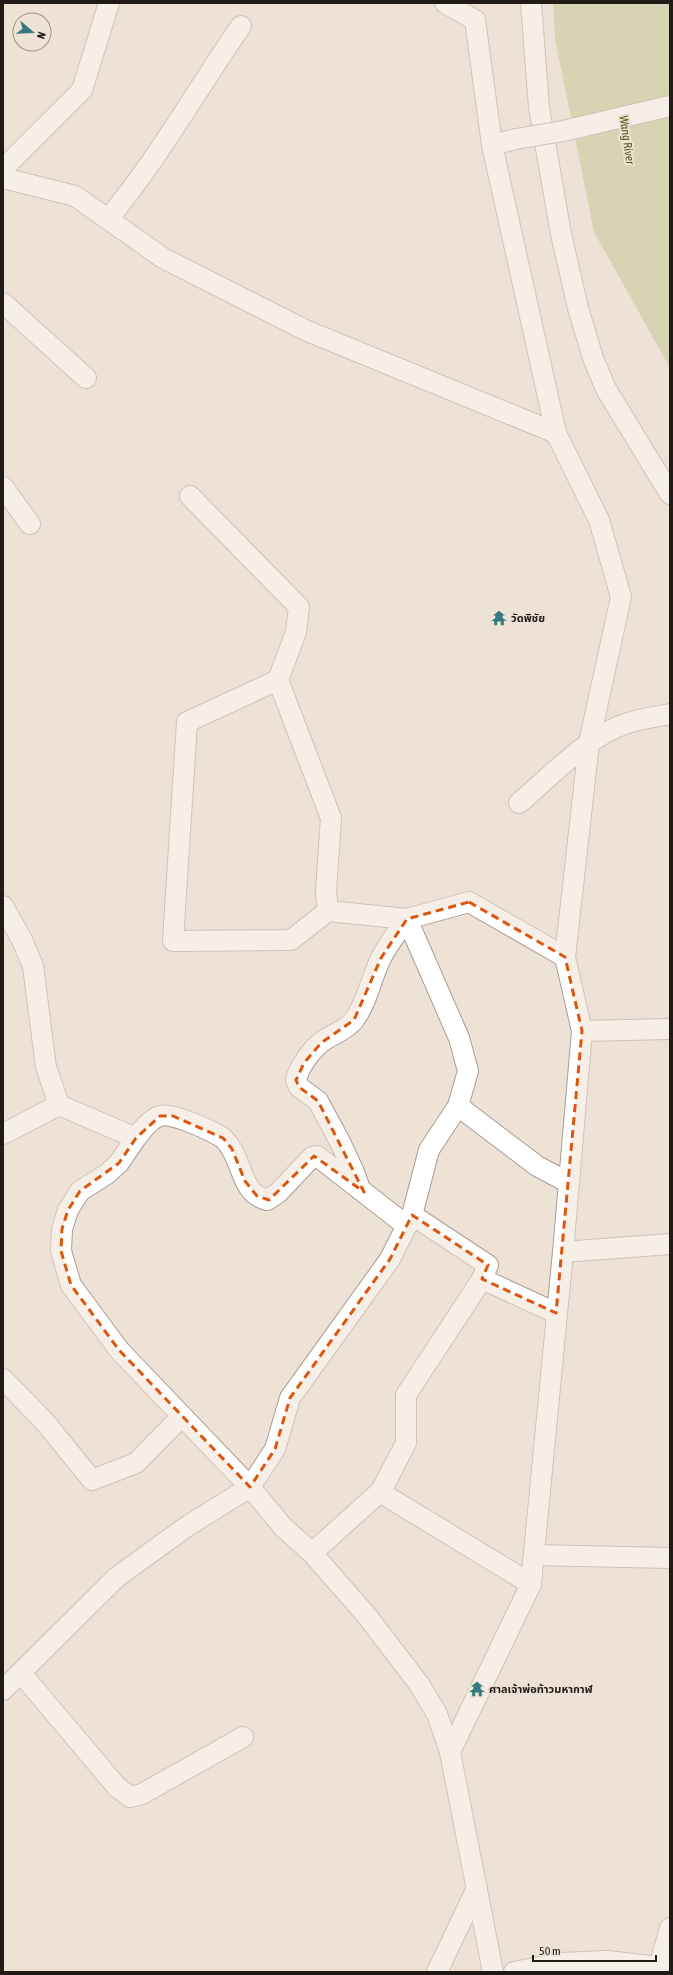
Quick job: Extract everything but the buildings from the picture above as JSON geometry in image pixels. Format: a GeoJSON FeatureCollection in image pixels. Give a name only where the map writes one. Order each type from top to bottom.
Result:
{"type":"FeatureCollection","features":[{"type":"Feature","properties":{"kind":"street"},"geometry":{"type":"LineString","coordinates":[[3,169],[82,90],[110,3]]}},
{"type":"Feature","properties":{"kind":"street"},"geometry":{"type":"LineString","coordinates":[[445,3],[475,20],[492,145],[556,433],[600,520],[621,597],[589,743],[564,957],[582,1031],[563,1252],[531,1584],[450,1752]]}},
{"type":"Feature","properties":{"kind":"street"},"geometry":{"type":"LineString","coordinates":[[531,3],[539,108],[561,234],[578,308],[593,358],[606,389],[670,494]]}},
{"type":"Feature","properties":{"kind":"street"},"geometry":{"type":"LineString","coordinates":[[108,219],[152,163],[200,86],[241,26]]}},
{"type":"Feature","properties":{"kind":"street"},"geometry":{"type":"LineString","coordinates":[[492,145],[516,139],[563,131],[670,106]]}},
{"type":"Feature","properties":{"kind":"street"},"geometry":{"type":"LineString","coordinates":[[3,178],[75,196],[164,258],[305,330],[556,433]]}},
{"type":"Feature","properties":{"kind":"street"},"geometry":{"type":"LineString","coordinates":[[3,303],[86,378]]}},
{"type":"Feature","properties":{"kind":"street"},"geometry":{"type":"LineString","coordinates":[[3,487],[30,524]]}},
{"type":"Feature","properties":{"kind":"street"},"geometry":{"type":"LineString","coordinates":[[190,496],[299,607],[296,632],[278,680],[331,818],[326,891],[328,911]]}},
{"type":"Feature","properties":{"kind":"street"},"geometry":{"type":"LineString","coordinates":[[278,680],[187,722],[173,941],[291,940],[328,911],[407,919],[469,902],[564,957]]}},
{"type":"Feature","properties":{"kind":"street"},"geometry":{"type":"LineString","coordinates":[[520,803],[589,743],[624,724],[670,714]]}},
{"type":"Feature","properties":{"kind":"street"},"geometry":{"type":"LineString","coordinates":[[3,906],[22,940],[33,966],[46,1067],[59,1105],[136,1138]]}},
{"type":"Feature","properties":{"kind":"street"},"geometry":{"type":"LineString","coordinates":[[3,1690],[117,1577],[186,1527],[250,1487],[275,1449],[290,1398],[358,1300],[390,1258],[410,1221],[429,1150],[458,1106],[468,1071],[459,1038],[407,919]]}},
{"type":"Feature","properties":{"kind":"street"},"geometry":{"type":"LineString","coordinates":[[360,1189],[354,1172],[318,1101],[297,1084],[297,1077],[304,1063],[321,1043],[341,1031],[354,1020],[365,999],[381,958],[407,919]]}},
{"type":"Feature","properties":{"kind":"street"},"geometry":{"type":"LineString","coordinates":[[582,1031],[670,1029]]}},
{"type":"Feature","properties":{"kind":"street"},"geometry":{"type":"LineString","coordinates":[[3,1134],[59,1105]]}},
{"type":"Feature","properties":{"kind":"street"},"geometry":{"type":"LineString","coordinates":[[458,1106],[537,1166],[569,1183]]}},
{"type":"Feature","properties":{"kind":"street"},"geometry":{"type":"LineString","coordinates":[[312,1553],[381,1491],[406,1443],[406,1395],[482,1279],[488,1265],[410,1221],[360,1189],[318,1157],[314,1156],[278,1193],[267,1200],[257,1196],[245,1181],[232,1149],[226,1141],[196,1125],[173,1116],[160,1116],[149,1123],[136,1138],[119,1163],[107,1174],[80,1191],[68,1210],[62,1229],[61,1251],[72,1285],[119,1350],[250,1487],[283,1527],[312,1553],[367,1616],[419,1684],[437,1714],[450,1752],[493,1972]]}},
{"type":"Feature","properties":{"kind":"street"},"geometry":{"type":"LineString","coordinates":[[563,1252],[670,1244]]}},
{"type":"Feature","properties":{"kind":"street"},"geometry":{"type":"LineString","coordinates":[[482,1279],[556,1313]]}},
{"type":"Feature","properties":{"kind":"street"},"geometry":{"type":"LineString","coordinates":[[3,1379],[44,1421],[92,1480],[136,1463],[182,1416]]}},
{"type":"Feature","properties":{"kind":"street"},"geometry":{"type":"LineString","coordinates":[[381,1491],[383,1494],[531,1584]]}},
{"type":"Feature","properties":{"kind":"street"},"geometry":{"type":"LineString","coordinates":[[534,1556],[670,1558]]}},
{"type":"Feature","properties":{"kind":"street"},"geometry":{"type":"LineString","coordinates":[[21,1673],[117,1787],[130,1796],[142,1794],[243,1737]]}},
{"type":"Feature","properties":{"kind":"street"},"geometry":{"type":"LineString","coordinates":[[437,1972],[477,1888]]}},
{"type":"Feature","properties":{"kind":"street"},"geometry":{"type":"LineString","coordinates":[[514,1972],[560,1963],[607,1961],[659,1967],[670,1928]]}},
{"type":"Feature","properties":{"kind":"highlighted area"},"geometry":{"type":"Polygon","coordinates":[[[469,902],[565,957],[582,1031],[556,1313],[482,1279],[488,1265],[412,1215],[390,1259],[290,1398],[275,1449],[250,1487],[119,1350],[71,1285],[61,1251],[62,1229],[68,1210],[80,1191],[119,1163],[136,1138],[160,1116],[173,1116],[223,1138],[232,1149],[245,1181],[257,1196],[269,1200],[314,1156],[364,1192],[318,1101],[299,1087],[296,1080],[304,1063],[321,1043],[354,1020],[381,958],[407,919],[469,902]]]}},
{"type":"Feature","properties":{"kind":"water","name":"Wang River"},"geometry":{"type":"Polygon","coordinates":[[[553,3],[670,3],[670,368],[594,232],[555,39],[553,3]]]}},
{"type":"Feature","properties":{"kind":"place","name":"วัดพิชัย"},"geometry":{"type":"Point","coordinates":[499,618]}},
{"type":"Feature","properties":{"kind":"place","name":"ศาลเจ้าพ่อท้าวมหากาฬ"},"geometry":{"type":"Point","coordinates":[477,1689]}}]}
